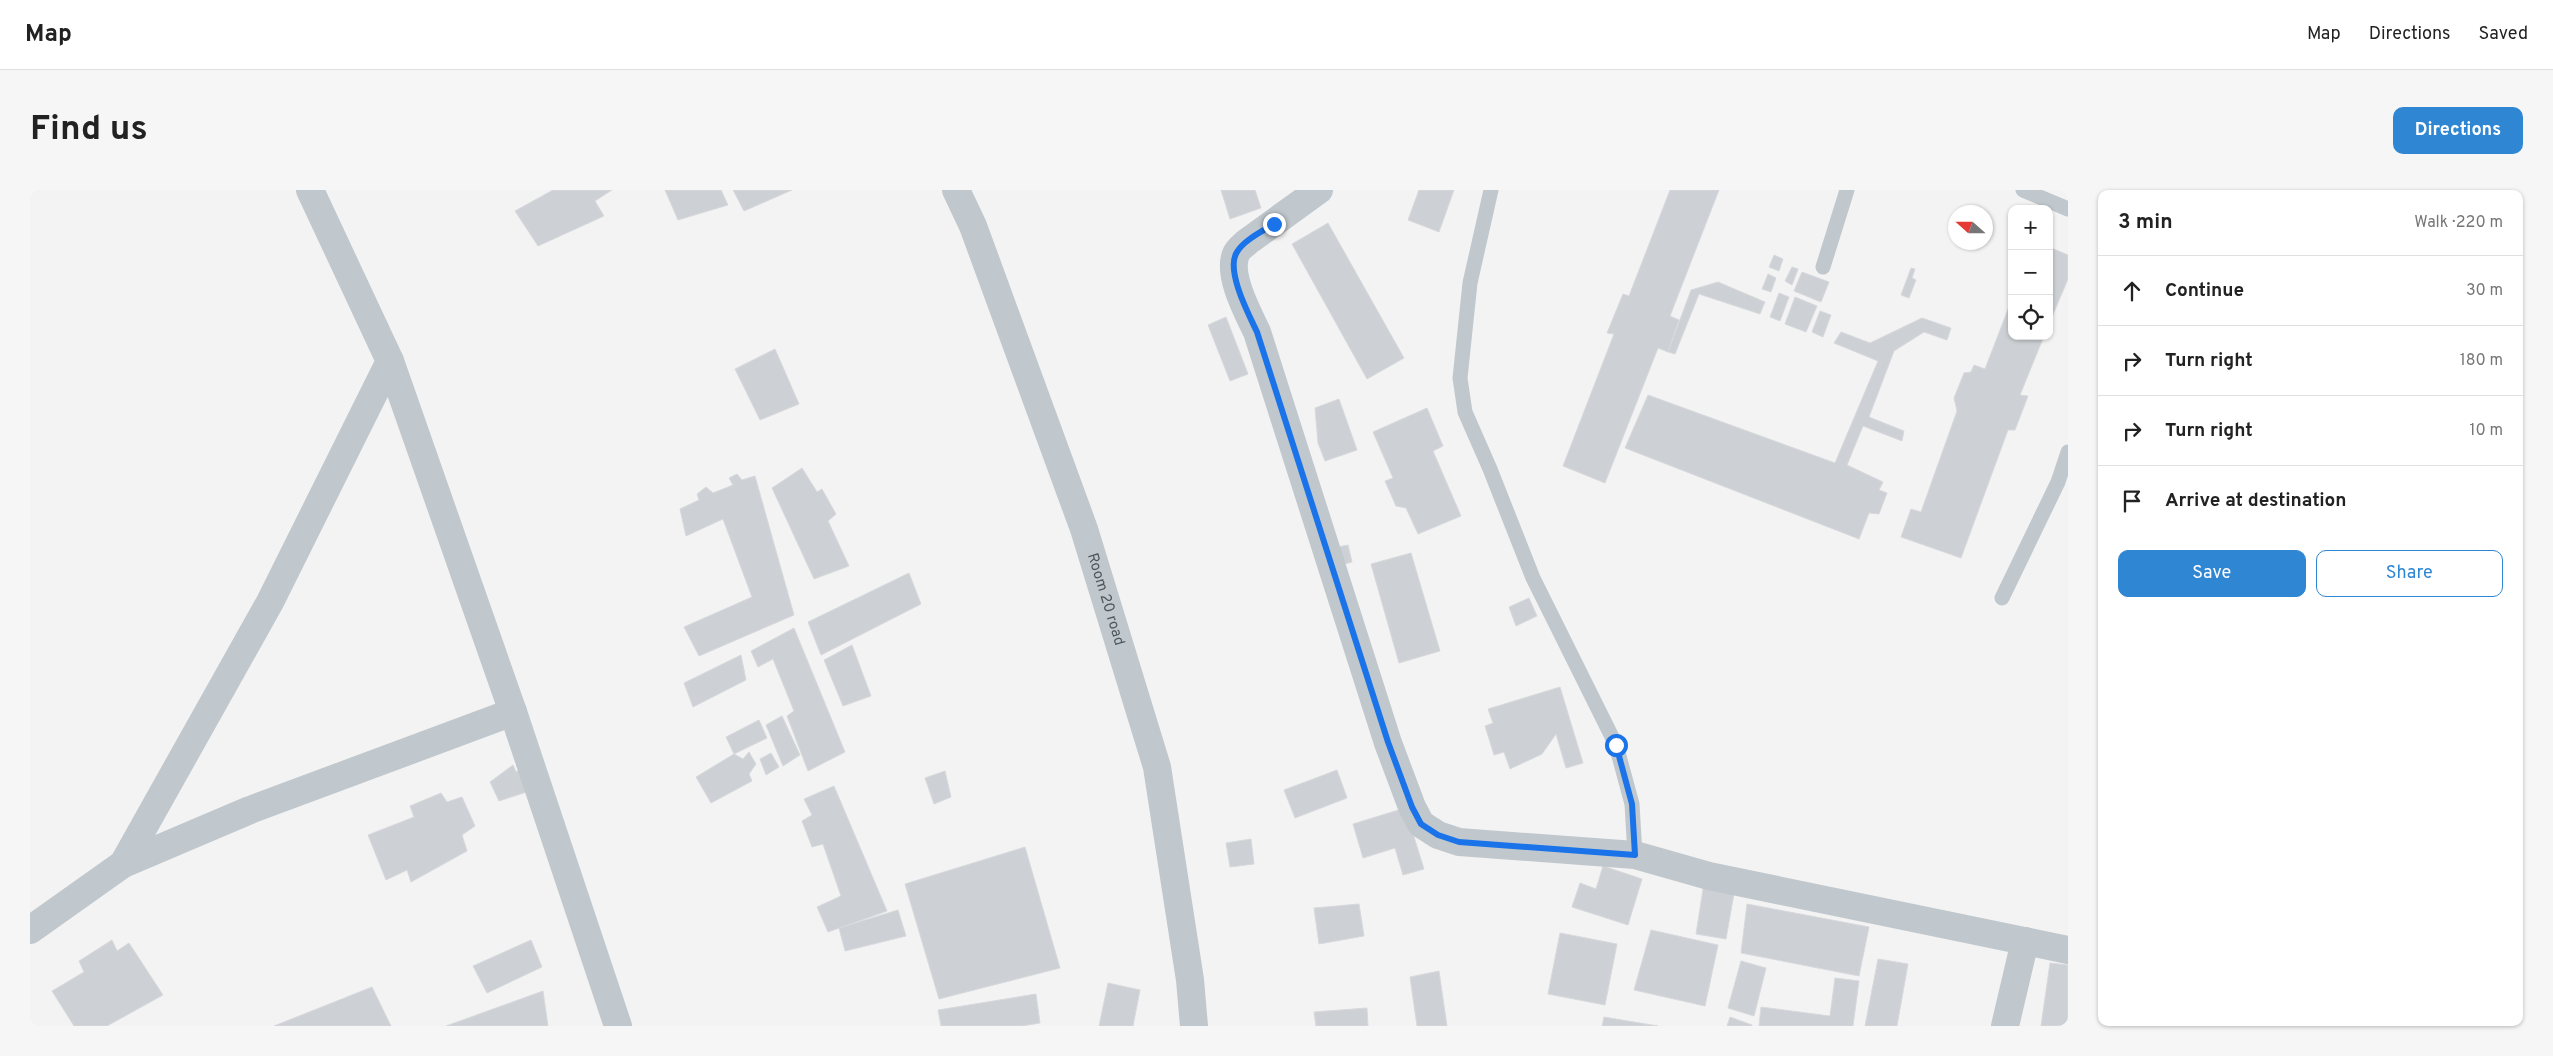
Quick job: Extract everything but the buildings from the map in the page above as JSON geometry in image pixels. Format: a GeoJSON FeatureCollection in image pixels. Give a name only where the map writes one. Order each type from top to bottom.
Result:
{"type":"FeatureCollection","features":[{"type":"Feature","properties":{"kind":"street"},"geometry":{"type":"LineString","coordinates":[[310,190],[390,361],[513,712],[618,1026]]}},
{"type":"Feature","properties":{"kind":"street","name":"Room 20 road"},"geometry":{"type":"LineString","coordinates":[[956,190],[973,226],[1084,528],[1157,767],[1190,980],[1194,1026]]}},
{"type":"Feature","properties":{"kind":"street"},"geometry":{"type":"LineString","coordinates":[[1319,190],[1247,242],[1237,252],[1234,263],[1239,292],[1257,332],[1388,742],[1412,807],[1421,824],[1438,835],[1459,842],[1635,855],[1709,876],[2068,950]]}},
{"type":"Feature","properties":{"kind":"street"},"geometry":{"type":"LineString","coordinates":[[123,864],[270,602],[390,361]]}},
{"type":"Feature","properties":{"kind":"street"},"geometry":{"type":"LineString","coordinates":[[30,930],[123,864],[250,810],[513,712]]}},
{"type":"Feature","properties":{"kind":"street"},"geometry":{"type":"LineString","coordinates":[[2005,1026],[2025,941]]}},
{"type":"Feature","properties":{"kind":"lane"},"geometry":{"type":"LineString","coordinates":[[1491,190],[1470,283],[1460,378],[1465,412],[1490,469],[1533,578],[1616,745],[1632,804],[1635,855]]}},
{"type":"Feature","properties":{"kind":"lane"},"geometry":{"type":"LineString","coordinates":[[1823,267],[1847,190]]}},
{"type":"Feature","properties":{"kind":"lane"},"geometry":{"type":"LineString","coordinates":[[2023,190],[2068,209]]}},
{"type":"Feature","properties":{"kind":"lane"},"geometry":{"type":"LineString","coordinates":[[2002,598],[2058,482],[2068,452]]}},
{"type":"Feature","properties":{"kind":"route"},"geometry":{"type":"LineString","coordinates":[[1274,224],[1247,242],[1237,252],[1234,263],[1239,292],[1257,332],[1388,742],[1412,807],[1421,824],[1438,835],[1459,842],[1635,855],[1632,804],[1616,745]]}}]}
